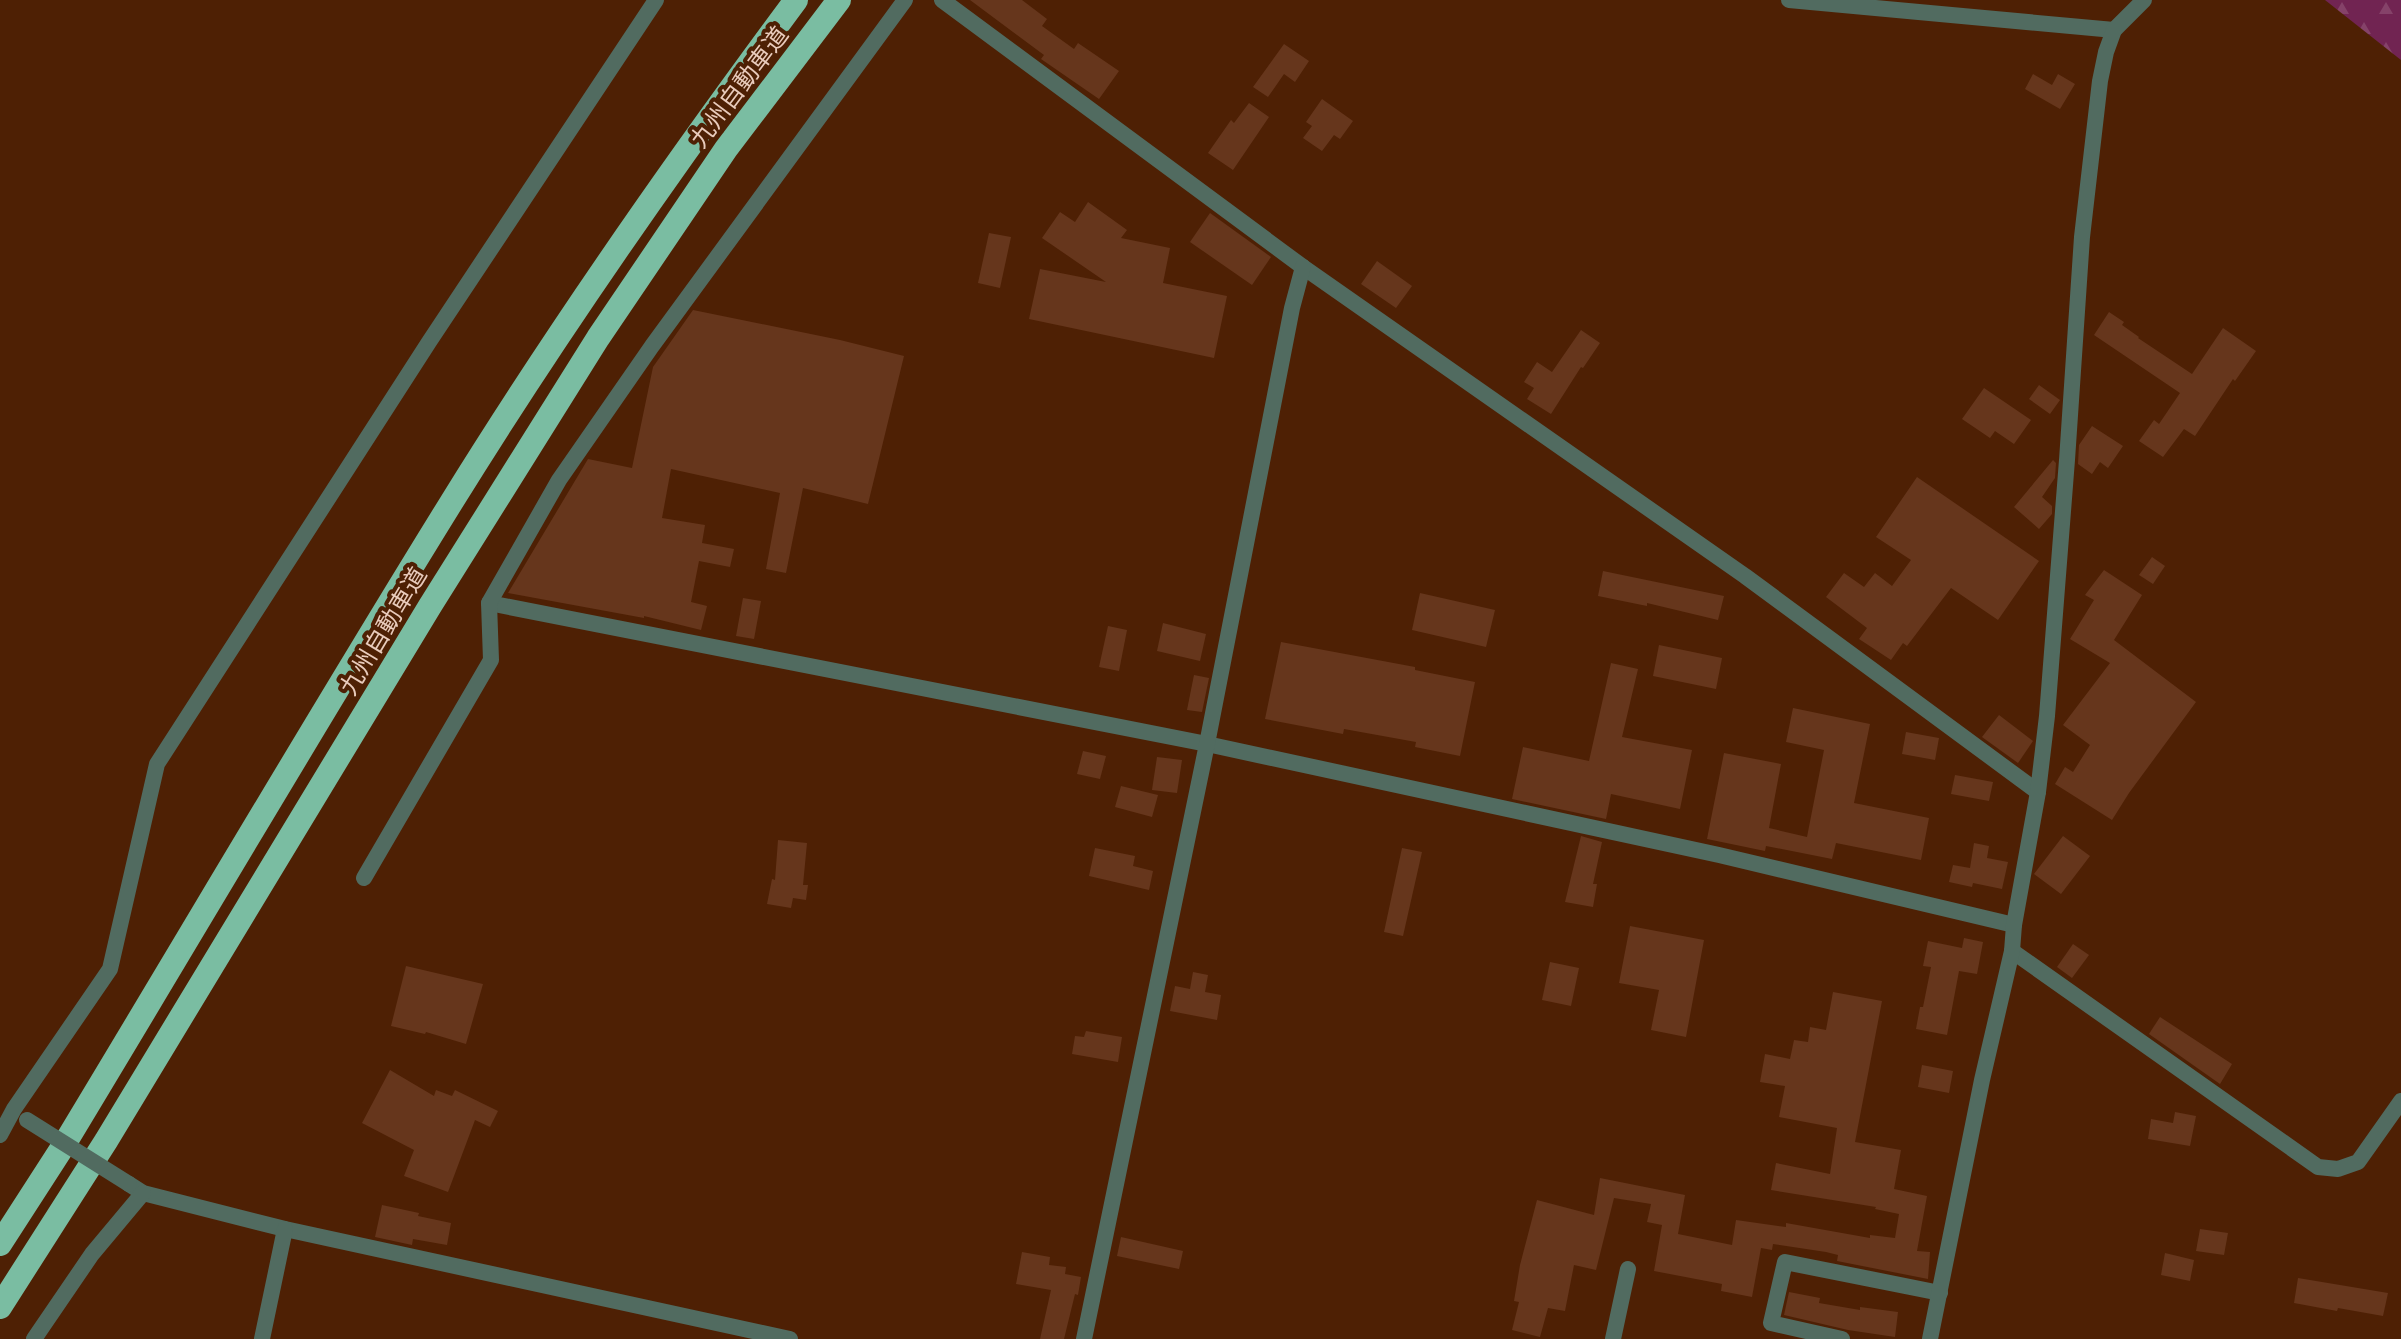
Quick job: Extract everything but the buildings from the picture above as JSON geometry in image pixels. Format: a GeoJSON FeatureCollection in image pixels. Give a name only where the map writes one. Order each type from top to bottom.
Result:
{"type":"FeatureCollection","features":[{"type":"Feature","properties":{"kind":"highway","name":"九州自動車道"},"geometry":{"type":"LineString","coordinates":[[0,1244],[78,1121],[461,488],[697,133],[796,0]]}},
{"type":"Feature","properties":{"kind":"highway","name":"九州自動車道"},"geometry":{"type":"LineString","coordinates":[[0,1307],[106,1141],[430,606],[598,338],[726,149],[839,0]]}},
{"type":"Feature","properties":{"kind":"street"},"geometry":{"type":"LineString","coordinates":[[0,1135],[20,1114],[110,969],[157,764],[429,342],[656,0]]}},
{"type":"Feature","properties":{"kind":"street"},"geometry":{"type":"LineString","coordinates":[[364,878],[491,660],[489,603],[559,480],[670,321],[905,0]]}},
{"type":"Feature","properties":{"kind":"street"},"geometry":{"type":"LineString","coordinates":[[1789,0],[2114,30]]}},
{"type":"Feature","properties":{"kind":"street"},"geometry":{"type":"LineString","coordinates":[[1930,1339],[1982,1080],[2012,951],[2038,792],[2047,716],[2082,237],[2100,81],[2114,30],[2144,0]]}},
{"type":"Feature","properties":{"kind":"street"},"geometry":{"type":"LineString","coordinates":[[949,2],[1303,267],[1745,576],[2038,792]]}},
{"type":"Feature","properties":{"kind":"street"},"geometry":{"type":"LineString","coordinates":[[1084,1339],[1207,744],[1292,308],[1303,267]]}},
{"type":"Feature","properties":{"kind":"street"},"geometry":{"type":"LineString","coordinates":[[489,603],[1207,744],[1719,855],[2014,925]]}},
{"type":"Feature","properties":{"kind":"street"},"geometry":{"type":"LineString","coordinates":[[2012,951],[2318,1167],[2338,1169],[2358,1162],[2401,1101]]}},
{"type":"Feature","properties":{"kind":"street"},"geometry":{"type":"LineString","coordinates":[[20,1114],[136,1189],[285,1229],[790,1339]]}},
{"type":"Feature","properties":{"kind":"street"},"geometry":{"type":"LineString","coordinates":[[34,1339],[136,1189]]}},
{"type":"Feature","properties":{"kind":"street"},"geometry":{"type":"LineString","coordinates":[[262,1339],[285,1229]]}},
{"type":"Feature","properties":{"kind":"street"},"geometry":{"type":"LineString","coordinates":[[1842,1339],[1771,1323],[1785,1262],[1940,1293]]}},
{"type":"Feature","properties":{"kind":"street"},"geometry":{"type":"LineString","coordinates":[[1613,1339],[1628,1269]]}},
{"type":"Feature","properties":{"kind":"green space"},"geometry":{"type":"Polygon","coordinates":[[[2325,0],[2401,0],[2401,60],[2325,0]]]}}]}
